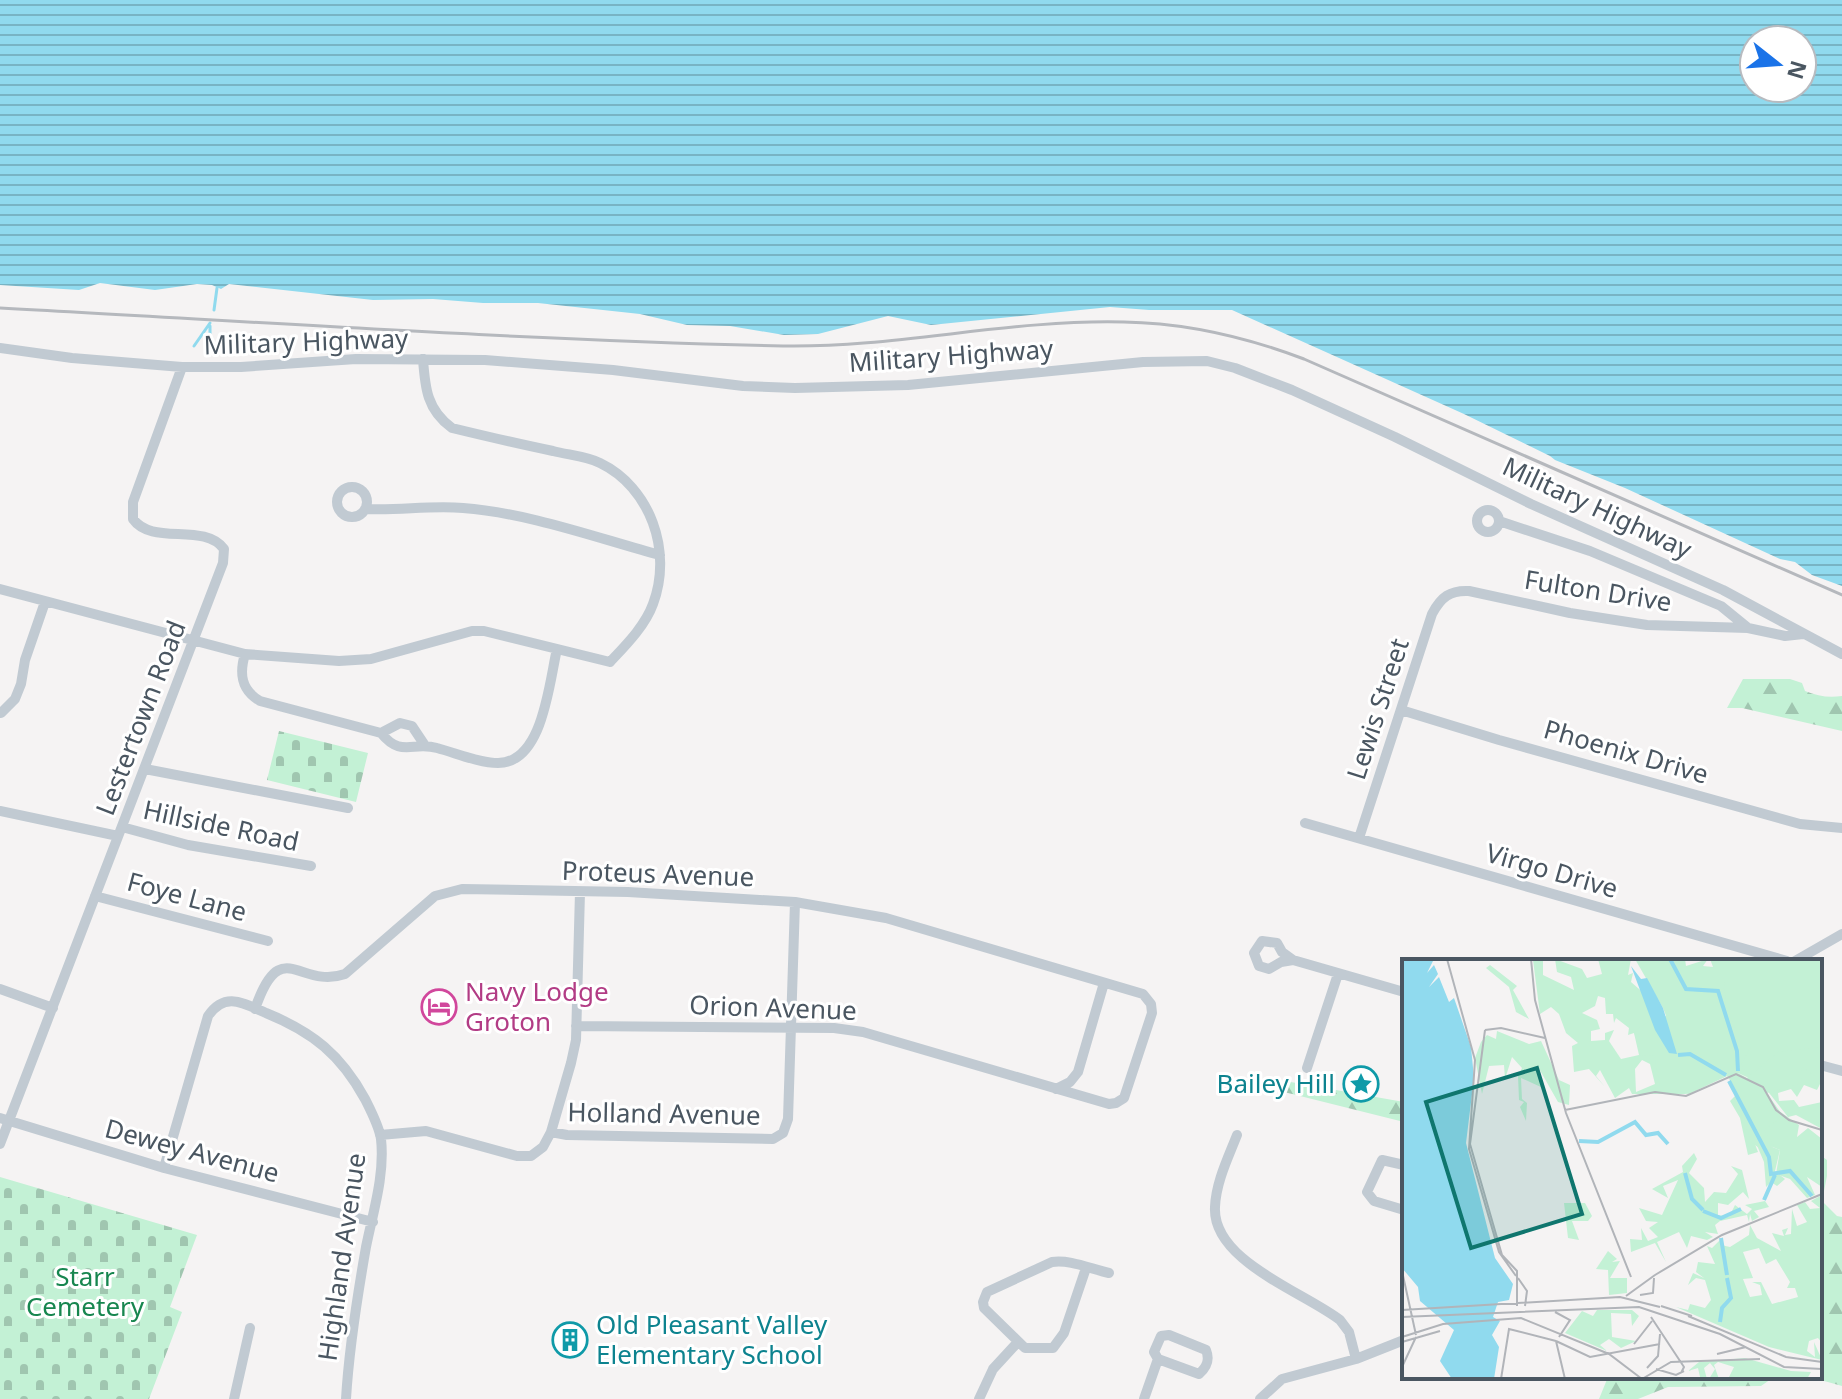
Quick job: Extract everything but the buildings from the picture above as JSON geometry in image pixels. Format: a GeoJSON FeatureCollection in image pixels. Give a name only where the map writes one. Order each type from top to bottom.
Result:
{"type":"FeatureCollection","features":[{"type":"Feature","properties":{"kind":"street","name":"Military Highway"},"geometry":{"type":"LineString","coordinates":[[0,348],[72,358],[182,367],[241,367],[356,359],[564,365],[716,384],[795,388],[908,385],[1143,362],[1207,361],[1235,368],[1305,396],[1531,504],[1723,590],[1842,654]]}},
{"type":"Feature","properties":{"kind":"street"},"geometry":{"type":"LineString","coordinates":[[0,589],[245,654],[339,661],[371,659],[472,631],[484,631],[610,662],[639,628],[653,605],[659,578],[660,555],[643,500],[620,473],[596,461],[452,428],[439,419],[430,404],[423,359]]}},
{"type":"Feature","properties":{"kind":"street","name":"Lestertown Road"},"geometry":{"type":"LineString","coordinates":[[0,1144],[4,1120],[53,1008],[223,563],[224,549],[214,540],[144,529],[133,519],[132,511],[182,367]]}},
{"type":"Feature","properties":{"kind":"street"},"geometry":{"type":"LineString","coordinates":[[365,509],[423,506],[494,512],[533,519],[660,555]]}},
{"type":"Feature","properties":{"kind":"street"},"geometry":{"type":"LineString","coordinates":[[1499,521],[1590,551],[1721,606],[1748,628],[1769,614]]}},
{"type":"Feature","properties":{"kind":"street","name":"Fulton Drive"},"geometry":{"type":"LineString","coordinates":[[1444,596],[1469,591],[1632,623],[1748,628],[1785,636],[1803,634]]}},
{"type":"Feature","properties":{"kind":"street","name":"Lewis Street"},"geometry":{"type":"LineString","coordinates":[[1359,838],[1432,614],[1444,596]]}},
{"type":"Feature","properties":{"kind":"street"},"geometry":{"type":"LineString","coordinates":[[1,713],[15,699],[21,684],[25,660],[45,602]]}},
{"type":"Feature","properties":{"kind":"street"},"geometry":{"type":"LineString","coordinates":[[245,654],[241,676],[252,696],[260,701],[381,733],[399,748],[424,744],[496,763],[511,761],[533,741],[557,649]]}},
{"type":"Feature","properties":{"kind":"street","name":"Phoenix Drive"},"geometry":{"type":"LineString","coordinates":[[1401,710],[1800,824],[1842,828]]}},
{"type":"Feature","properties":{"kind":"street"},"geometry":{"type":"LineString","coordinates":[[381,733],[400,723],[412,726],[424,744]]}},
{"type":"Feature","properties":{"kind":"street"},"geometry":{"type":"LineString","coordinates":[[145,769],[348,808]]}},
{"type":"Feature","properties":{"kind":"street","name":"Hillside Road"},"geometry":{"type":"LineString","coordinates":[[0,811],[311,866]]}},
{"type":"Feature","properties":{"kind":"street","name":"Virgo Drive"},"geometry":{"type":"LineString","coordinates":[[1305,823],[1780,959]]}},
{"type":"Feature","properties":{"kind":"street","name":"Proteus Avenue"},"geometry":{"type":"LineString","coordinates":[[255,1009],[270,975],[282,968],[297,968],[321,977],[334,978],[345,974],[435,896],[462,889],[628,892],[795,902],[886,918],[1104,983]]}},
{"type":"Feature","properties":{"kind":"street"},"geometry":{"type":"LineString","coordinates":[[380,1135],[426,1131],[501,1152],[531,1156],[543,1147],[551,1132],[576,1040],[580,892]]}},
{"type":"Feature","properties":{"kind":"street","name":"Foye Lane"},"geometry":{"type":"LineString","coordinates":[[95,896],[268,941]]}},
{"type":"Feature","properties":{"kind":"street","name":"Holland Avenue"},"geometry":{"type":"LineString","coordinates":[[551,1132],[567,1135],[773,1139],[783,1133],[788,1119],[795,902]]}},
{"type":"Feature","properties":{"kind":"street"},"geometry":{"type":"LineString","coordinates":[[1801,959],[1842,934]]}},
{"type":"Feature","properties":{"kind":"street"},"geometry":{"type":"LineString","coordinates":[[1293,960],[1402,991]]}},
{"type":"Feature","properties":{"kind":"street"},"geometry":{"type":"LineString","coordinates":[[1307,1068],[1338,974]]}},
{"type":"Feature","properties":{"kind":"street"},"geometry":{"type":"LineString","coordinates":[[1056,1089],[1070,1082],[1078,1072],[1104,983]]}},
{"type":"Feature","properties":{"kind":"street","name":"Orion Avenue"},"geometry":{"type":"LineString","coordinates":[[576,1026],[834,1028],[863,1032],[1109,1104],[1124,1098],[1128,1090],[1152,1013],[1151,1004],[1143,994],[1104,983]]}},
{"type":"Feature","properties":{"kind":"street"},"geometry":{"type":"LineString","coordinates":[[0,989],[53,1008]]}},
{"type":"Feature","properties":{"kind":"street","name":"Highland Avenue"},"geometry":{"type":"LineString","coordinates":[[164,1168],[208,1016],[215,1006],[231,1001],[255,1009],[299,1029],[337,1057],[354,1080],[380,1135],[382,1157],[349,1348],[346,1399]]}},
{"type":"Feature","properties":{"kind":"street"},"geometry":{"type":"LineString","coordinates":[[1822,1066],[1842,1071]]}},
{"type":"Feature","properties":{"kind":"street","name":"Dewey Avenue"},"geometry":{"type":"LineString","coordinates":[[4,1120],[164,1168],[373,1222]]}},
{"type":"Feature","properties":{"kind":"street"},"geometry":{"type":"LineString","coordinates":[[1237,1135],[1219,1184],[1216,1227],[1246,1261],[1340,1320],[1349,1332],[1356,1359]]}},
{"type":"Feature","properties":{"kind":"street"},"geometry":{"type":"LineString","coordinates":[[1402,1165],[1382,1160],[1367,1192],[1374,1201],[1402,1209]]}},
{"type":"Feature","properties":{"kind":"street"},"geometry":{"type":"LineString","coordinates":[[1086,1268],[1059,1344],[1053,1348],[1033,1350],[1017,1343],[984,1308],[987,1292],[1052,1262],[1058,1261],[1109,1273]]}},
{"type":"Feature","properties":{"kind":"street"},"geometry":{"type":"LineString","coordinates":[[234,1399],[250,1328]]}},
{"type":"Feature","properties":{"kind":"street"},"geometry":{"type":"LineString","coordinates":[[1144,1399],[1158,1359],[1154,1352],[1161,1336],[1169,1335],[1206,1350],[1209,1357],[1205,1369],[1199,1374],[1158,1359]]}},
{"type":"Feature","properties":{"kind":"street"},"geometry":{"type":"LineString","coordinates":[[1260,1399],[1282,1379],[1356,1359],[1402,1341]]}},
{"type":"Feature","properties":{"kind":"street"},"geometry":{"type":"LineString","coordinates":[[979,1399],[993,1369],[1017,1343]]}},
{"type":"Feature","properties":{"kind":"green space"},"geometry":{"type":"Polygon","coordinates":[[[1743,679],[1790,679],[1802,683],[1805,691],[1810,693],[1842,696],[1842,731],[1742,708],[1727,708],[1743,679]]]}},
{"type":"Feature","properties":{"kind":"green space"},"geometry":{"type":"Polygon","coordinates":[[[279,731],[368,753],[356,802],[267,780],[279,731]]]}},
{"type":"Feature","properties":{"kind":"green space"},"geometry":{"type":"Polygon","coordinates":[[[1285,1081],[1402,1102],[1402,1122],[1284,1092],[1277,1083],[1285,1081]]]}},
{"type":"Feature","properties":{"kind":"green space"},"geometry":{"type":"Polygon","coordinates":[[[1822,1156],[1827,1160],[1822,1201],[1822,1156]]]}},
{"type":"Feature","properties":{"kind":"green space","name":"Starr Cemetery"},"geometry":{"type":"Polygon","coordinates":[[[0,1177],[197,1235],[170,1307],[182,1312],[149,1399],[0,1399],[0,1177]]]}},
{"type":"Feature","properties":{"kind":"green space"},"geometry":{"type":"Polygon","coordinates":[[[1822,1201],[1842,1217],[1842,1386],[1817,1379],[1822,1379],[1822,1201]]]}},
{"type":"Feature","properties":{"kind":"green space"},"geometry":{"type":"Polygon","coordinates":[[[1607,1379],[1771,1379],[1761,1386],[1668,1387],[1638,1399],[1599,1399],[1607,1379]]]}},
{"type":"Feature","properties":{"kind":"water"},"geometry":{"type":"Polygon","coordinates":[[[0,0],[1842,0],[1842,586],[1812,575],[1795,562],[1780,559],[1625,488],[1555,460],[1464,414],[1232,310],[1110,307],[931,325],[888,316],[818,334],[784,335],[730,326],[687,325],[640,314],[538,303],[373,300],[229,284],[221,289],[197,284],[155,290],[100,283],[79,290],[0,285],[0,0]]]}},
{"type":"Feature","properties":{"kind":"waterway"},"geometry":{"type":"LineString","coordinates":[[214,310],[217,288]]}},
{"type":"Feature","properties":{"kind":"waterway"},"geometry":{"type":"LineString","coordinates":[[194,346],[210,323]]}},
{"type":"Feature","properties":{"kind":"waterway"},"geometry":{"type":"LineString","coordinates":[[210,326],[210,348]]}},
{"type":"Feature","properties":{"kind":"railway"},"geometry":{"type":"LineString","coordinates":[[0,308],[489,335],[783,346],[868,343],[1081,322],[1147,323],[1193,328],[1260,344],[1304,359],[1842,595]]}},
{"type":"Feature","properties":{"kind":"place","name":"Navy Lodge Groton"},"geometry":{"type":"Point","coordinates":[439,1007]}},
{"type":"Feature","properties":{"kind":"place","name":"Bailey Hill"},"geometry":{"type":"Point","coordinates":[1361,1084]}},
{"type":"Feature","properties":{"kind":"place","name":"Old Pleasant Valley Elementary School"},"geometry":{"type":"Point","coordinates":[570,1340]}}]}
